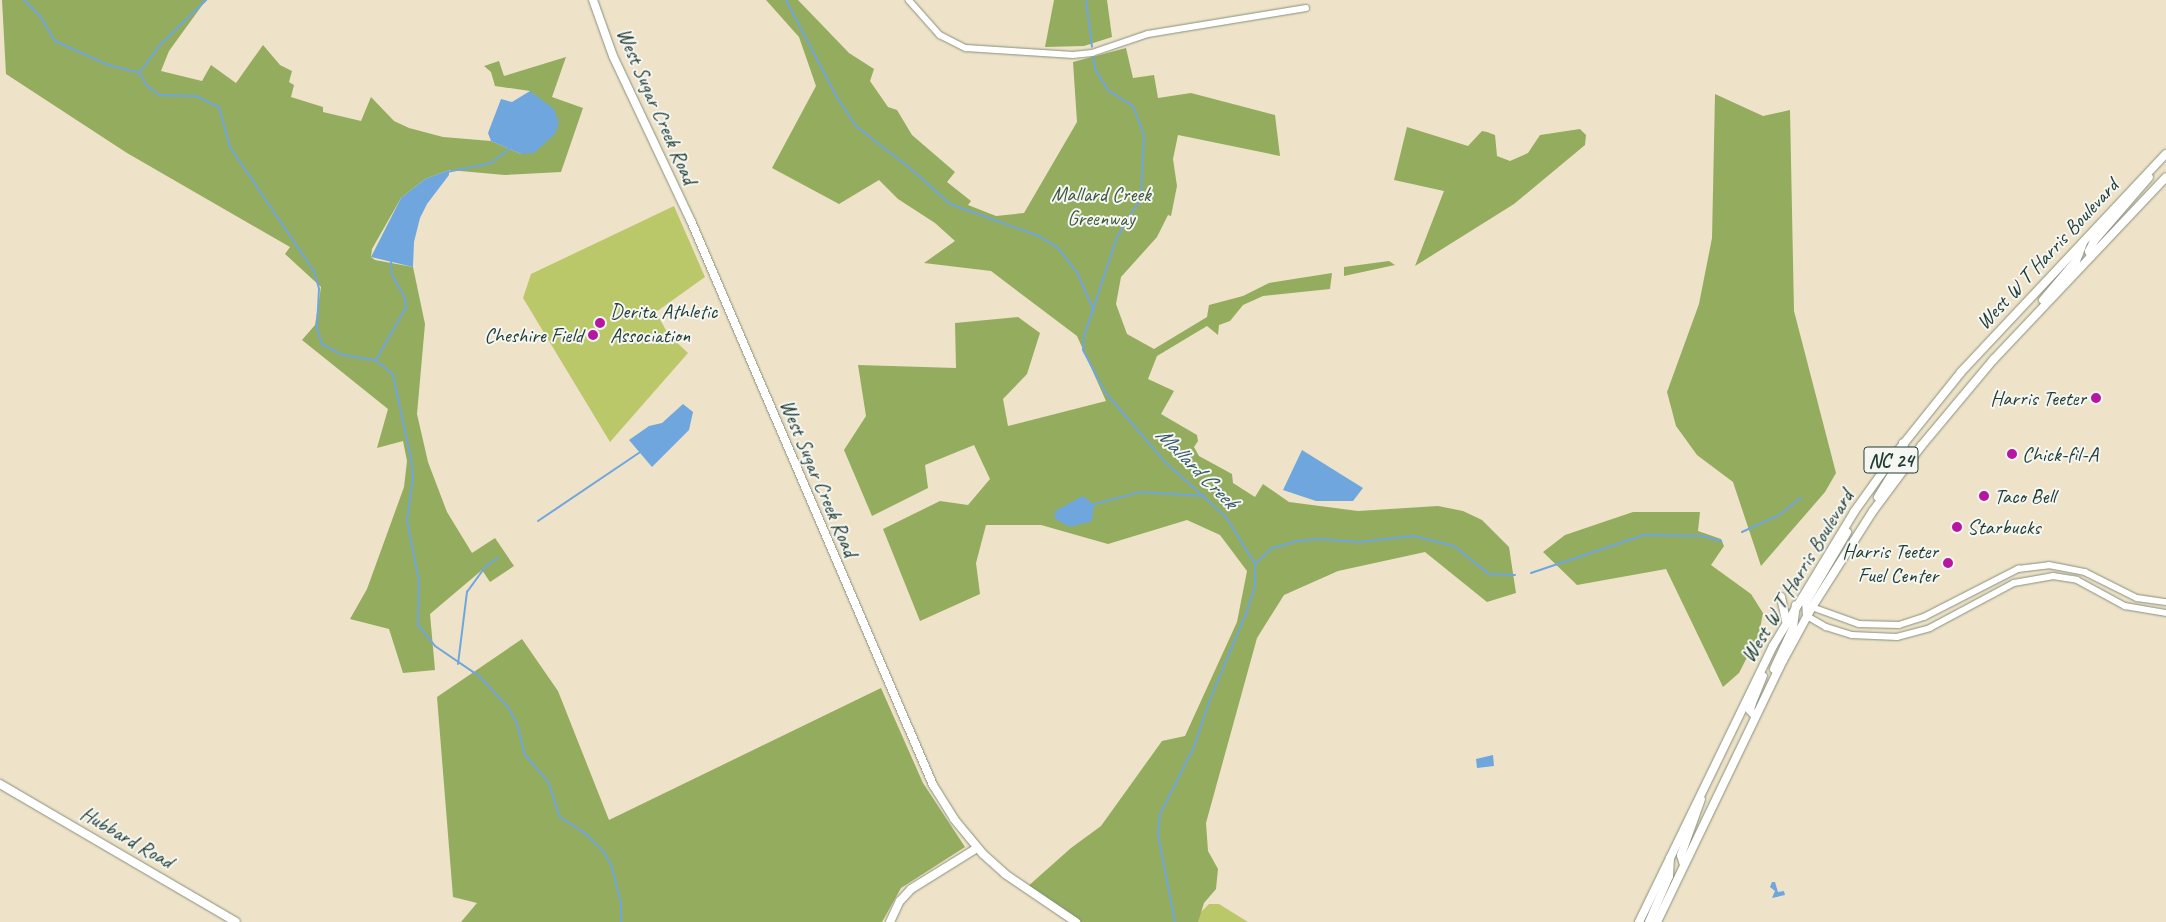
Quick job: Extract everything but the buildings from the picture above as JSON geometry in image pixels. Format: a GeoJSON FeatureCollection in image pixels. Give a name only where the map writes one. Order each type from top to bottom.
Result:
{"type":"FeatureCollection","features":[{"type":"Feature","properties":{"kind":"main road","name":"West Sugar Creek Road"},"geometry":{"type":"LineString","coordinates":[[593,0],[613,56],[691,221],[928,775],[954,819],[977,848],[1006,874],[1076,922]]}},
{"type":"Feature","properties":{"kind":"main road"},"geometry":{"type":"LineString","coordinates":[[2091,256],[2089,251],[2094,241],[2144,185],[2164,156]]}},
{"type":"Feature","properties":{"kind":"main road","name":"West W T Harris Boulevard"},"geometry":{"type":"LineString","coordinates":[[1639,922],[1786,621],[1873,484],[1961,372],[2164,156]]}},
{"type":"Feature","properties":{"kind":"main road","name":"West W T Harris Boulevard"},"geometry":{"type":"LineString","coordinates":[[1657,922],[1755,716],[1807,616],[1839,562],[1922,445],[2020,332],[2166,177]]}},
{"type":"Feature","properties":{"kind":"main road"},"geometry":{"type":"LineString","coordinates":[[2020,332],[2076,261],[2084,241]]}},
{"type":"Feature","properties":{"kind":"main road"},"geometry":{"type":"LineString","coordinates":[[1839,562],[1842,550],[1905,454],[1904,443]]}},
{"type":"Feature","properties":{"kind":"main road"},"geometry":{"type":"LineString","coordinates":[[1807,616],[1806,602],[1871,495],[1873,484]]}},
{"type":"Feature","properties":{"kind":"main road"},"geometry":{"type":"LineString","coordinates":[[1781,597],[1786,621]]}},
{"type":"Feature","properties":{"kind":"main road"},"geometry":{"type":"LineString","coordinates":[[1773,681],[1772,673],[1796,618],[1796,604]]}},
{"type":"Feature","properties":{"kind":"main road"},"geometry":{"type":"LineString","coordinates":[[1755,716],[1750,710],[1773,646]]}},
{"type":"Feature","properties":{"kind":"main road","name":"Hubbard Road"},"geometry":{"type":"LineString","coordinates":[[0,784],[236,922]]}},
{"type":"Feature","properties":{"kind":"main road"},"geometry":{"type":"LineString","coordinates":[[1684,865],[1680,855],[1694,825],[1704,787]]}},
{"type":"Feature","properties":{"kind":"main road"},"geometry":{"type":"LineString","coordinates":[[890,922],[900,901],[911,889],[977,848]]}},
{"type":"Feature","properties":{"kind":"main road"},"geometry":{"type":"LineString","coordinates":[[1649,922],[1669,876],[1670,857]]}},
{"type":"Feature","properties":{"kind":"street"},"geometry":{"type":"LineString","coordinates":[[909,0],[940,36],[966,48],[1073,55],[1092,53],[1148,34],[1306,8]]}},
{"type":"Feature","properties":{"kind":"street"},"geometry":{"type":"LineString","coordinates":[[1812,607],[1859,624],[1899,625],[1924,617],[2018,570],[2045,565],[2074,568],[2137,598],[2166,602]]}},
{"type":"Feature","properties":{"kind":"street"},"geometry":{"type":"LineString","coordinates":[[1807,616],[1826,627],[1852,636],[1896,637],[1930,628],[2014,583],[2053,576],[2077,580],[2125,606],[2166,613]]}},
{"type":"Feature","properties":{"kind":"green space"},"geometry":{"type":"Polygon","coordinates":[[[2,0],[206,0],[169,51],[161,71],[202,81],[211,65],[236,83],[263,45],[280,65],[292,71],[289,82],[294,85],[291,97],[323,107],[323,112],[361,121],[371,97],[394,121],[409,128],[443,137],[491,141],[521,154],[530,91],[495,86],[491,72],[484,66],[499,61],[504,76],[566,57],[552,97],[583,108],[561,172],[505,175],[449,170],[425,179],[401,198],[372,249],[371,257],[375,260],[413,267],[425,324],[417,414],[428,462],[447,512],[472,553],[495,538],[514,566],[490,582],[482,570],[430,614],[435,670],[403,673],[389,629],[350,619],[367,589],[404,487],[407,461],[403,441],[377,448],[388,409],[302,340],[315,325],[321,287],[285,254],[290,247],[127,153],[6,74],[2,0]]]}},
{"type":"Feature","properties":{"kind":"green space","name":"Mallard Creek Greenway"},"geometry":{"type":"Polygon","coordinates":[[[766,0],[798,0],[849,53],[874,69],[870,81],[888,107],[897,110],[912,135],[955,172],[947,182],[971,201],[968,205],[996,216],[1024,213],[1077,122],[1073,62],[1126,48],[1133,78],[1154,75],[1158,98],[1191,93],[1275,115],[1280,156],[1178,135],[1173,159],[1177,186],[1171,216],[1168,215],[1157,237],[1121,277],[1116,304],[1127,334],[1154,349],[1207,317],[1209,305],[1243,296],[1269,283],[1332,273],[1330,289],[1263,296],[1243,305],[1230,321],[1219,325],[1218,335],[1207,326],[1157,356],[1148,379],[1174,391],[1161,414],[1197,435],[1198,441],[1194,447],[1199,456],[1232,474],[1233,483],[1255,497],[1263,484],[1289,502],[1358,511],[1438,506],[1463,511],[1482,520],[1509,547],[1516,593],[1487,602],[1425,552],[1338,571],[1284,595],[1257,638],[1206,823],[1208,851],[1218,869],[1216,889],[1204,903],[1198,922],[1076,922],[1026,888],[1071,848],[1101,826],[1162,741],[1185,736],[1237,622],[1247,571],[1220,535],[1187,520],[1108,544],[1041,525],[986,525],[976,563],[980,594],[920,621],[883,529],[940,501],[968,505],[990,479],[974,445],[925,465],[928,488],[872,516],[844,450],[866,416],[858,365],[956,368],[955,323],[1018,317],[1040,333],[1027,374],[1003,399],[1008,426],[1106,401],[1077,336],[991,271],[924,263],[955,241],[935,223],[898,199],[879,180],[839,204],[772,168],[816,86],[799,37],[766,0]]]}},
{"type":"Feature","properties":{"kind":"green space"},"geometry":{"type":"Polygon","coordinates":[[[1054,0],[1107,0],[1112,37],[1084,46],[1045,47],[1054,0]]]}},
{"type":"Feature","properties":{"kind":"green space"},"geometry":{"type":"Polygon","coordinates":[[[1715,94],[1763,116],[1790,110],[1794,311],[1836,473],[1825,492],[1761,566],[1733,482],[1697,455],[1676,426],[1667,392],[1699,304],[1712,238],[1715,94]]]}},
{"type":"Feature","properties":{"kind":"green space"},"geometry":{"type":"Polygon","coordinates":[[[1407,127],[1468,146],[1482,131],[1487,132],[1495,135],[1497,156],[1510,161],[1528,153],[1540,135],[1580,129],[1586,135],[1585,145],[1514,204],[1415,266],[1444,191],[1394,180],[1407,127]]]}},
{"type":"Feature","properties":{"kind":"green space","name":"Derita Athletic Association"},"geometry":{"type":"Polygon","coordinates":[[[674,206],[705,277],[656,312],[668,334],[688,353],[610,442],[523,298],[531,274],[674,206]]]}},
{"type":"Feature","properties":{"kind":"green space"},"geometry":{"type":"Polygon","coordinates":[[[1389,261],[1395,265],[1344,276],[1344,267],[1389,261]]]}},
{"type":"Feature","properties":{"kind":"green space"},"geometry":{"type":"Polygon","coordinates":[[[1633,512],[1700,512],[1698,531],[1721,539],[1724,546],[1711,565],[1751,594],[1763,613],[1759,634],[1739,673],[1723,687],[1666,569],[1577,585],[1543,552],[1565,535],[1633,512]]]}},
{"type":"Feature","properties":{"kind":"green space"},"geometry":{"type":"Polygon","coordinates":[[[522,639],[558,691],[609,820],[881,688],[923,783],[965,847],[901,888],[882,922],[461,922],[477,903],[453,897],[437,697],[522,639]]]}},
{"type":"Feature","properties":{"kind":"green space"},"geometry":{"type":"Polygon","coordinates":[[[1209,904],[1219,904],[1248,922],[1191,922],[1209,904]]]}},
{"type":"Feature","properties":{"kind":"water"},"geometry":{"type":"Polygon","coordinates":[[[530,91],[554,109],[559,123],[555,134],[534,153],[521,154],[491,141],[488,133],[501,99],[512,102],[530,91]]]}},
{"type":"Feature","properties":{"kind":"water"},"geometry":{"type":"Polygon","coordinates":[[[449,170],[449,175],[427,204],[420,218],[414,242],[413,267],[371,257],[401,198],[425,179],[449,170]]]}},
{"type":"Feature","properties":{"kind":"water"},"geometry":{"type":"Polygon","coordinates":[[[683,404],[693,412],[689,430],[652,467],[629,440],[649,426],[662,423],[683,404]]]}},
{"type":"Feature","properties":{"kind":"water"},"geometry":{"type":"Polygon","coordinates":[[[1302,450],[1363,488],[1353,501],[1316,501],[1283,490],[1302,450]]]}},
{"type":"Feature","properties":{"kind":"water"},"geometry":{"type":"Polygon","coordinates":[[[1083,496],[1094,505],[1092,521],[1070,527],[1055,519],[1055,511],[1083,496]]]}},
{"type":"Feature","properties":{"kind":"water"},"geometry":{"type":"Polygon","coordinates":[[[1493,755],[1494,766],[1477,768],[1476,759],[1493,755]]]}},
{"type":"Feature","properties":{"kind":"water"},"geometry":{"type":"Polygon","coordinates":[[[1772,882],[1775,882],[1778,892],[1784,891],[1785,895],[1772,898],[1775,891],[1770,887],[1772,882]]]}},
{"type":"Feature","properties":{"kind":"waterway"},"geometry":{"type":"LineString","coordinates":[[24,0],[41,17],[55,41],[108,65],[139,73],[147,86],[160,95],[196,96],[219,107],[230,147],[314,271],[319,289],[317,328],[322,344],[343,355],[376,360],[393,375],[411,458],[413,477],[407,521],[419,581],[418,625],[435,646],[479,676],[508,707],[517,723],[525,755],[548,781],[560,817],[585,833],[604,852],[612,867],[621,903],[621,922]]}},
{"type":"Feature","properties":{"kind":"waterway"},"geometry":{"type":"LineString","coordinates":[[139,73],[162,43],[206,0]]}},
{"type":"Feature","properties":{"kind":"waterway"},"geometry":{"type":"LineString","coordinates":[[786,0],[838,99],[857,127],[911,169],[950,204],[1039,236],[1058,248],[1077,272],[1094,311]]}},
{"type":"Feature","properties":{"kind":"waterway","name":"Mallard Creek"},"geometry":{"type":"LineString","coordinates":[[1086,0],[1092,47]]}},
{"type":"Feature","properties":{"kind":"waterway","name":"Mallard Creek"},"geometry":{"type":"LineString","coordinates":[[1093,57],[1096,71],[1109,91],[1133,106],[1144,135],[1141,198],[1117,237],[1084,336],[1083,350],[1105,392],[1165,462],[1226,517],[1255,564],[1255,586],[1247,611],[1209,702],[1194,747],[1160,814],[1158,835],[1175,922]]}},
{"type":"Feature","properties":{"kind":"waterway"},"geometry":{"type":"LineString","coordinates":[[447,172],[491,163],[510,148]]}},
{"type":"Feature","properties":{"kind":"waterway"},"geometry":{"type":"LineString","coordinates":[[376,360],[406,307],[405,298],[392,275],[391,261]]}},
{"type":"Feature","properties":{"kind":"waterway"},"geometry":{"type":"LineString","coordinates":[[538,521],[639,453]]}},
{"type":"Feature","properties":{"kind":"waterway"},"geometry":{"type":"LineString","coordinates":[[1092,505],[1140,492],[1205,496]]}},
{"type":"Feature","properties":{"kind":"waterway"},"geometry":{"type":"LineString","coordinates":[[1742,532],[1779,515],[1801,498]]}},
{"type":"Feature","properties":{"kind":"waterway"},"geometry":{"type":"LineString","coordinates":[[1531,573],[1644,535],[1702,536],[1721,541]]}},
{"type":"Feature","properties":{"kind":"waterway"},"geometry":{"type":"LineString","coordinates":[[1255,564],[1272,548],[1298,541],[1318,539],[1359,542],[1414,536],[1454,546],[1489,574],[1515,575]]}},
{"type":"Feature","properties":{"kind":"waterway"},"geometry":{"type":"LineString","coordinates":[[458,664],[467,592],[486,566],[498,558]]}},
{"type":"Feature","properties":{"kind":"place","name":"Derita Athletic Association"},"geometry":{"type":"Point","coordinates":[600,323]}},
{"type":"Feature","properties":{"kind":"place","name":"Cheshire Field"},"geometry":{"type":"Point","coordinates":[593,335]}},
{"type":"Feature","properties":{"kind":"place","name":"Harris Teeter"},"geometry":{"type":"Point","coordinates":[2096,398]}},
{"type":"Feature","properties":{"kind":"place","name":"Chick-fil-A"},"geometry":{"type":"Point","coordinates":[2012,454]}},
{"type":"Feature","properties":{"kind":"place","name":"Taco Bell"},"geometry":{"type":"Point","coordinates":[1984,496]}},
{"type":"Feature","properties":{"kind":"place","name":"Starbucks"},"geometry":{"type":"Point","coordinates":[1957,527]}},
{"type":"Feature","properties":{"kind":"place","name":"Harris Teeter Fuel Center"},"geometry":{"type":"Point","coordinates":[1948,563]}}]}
